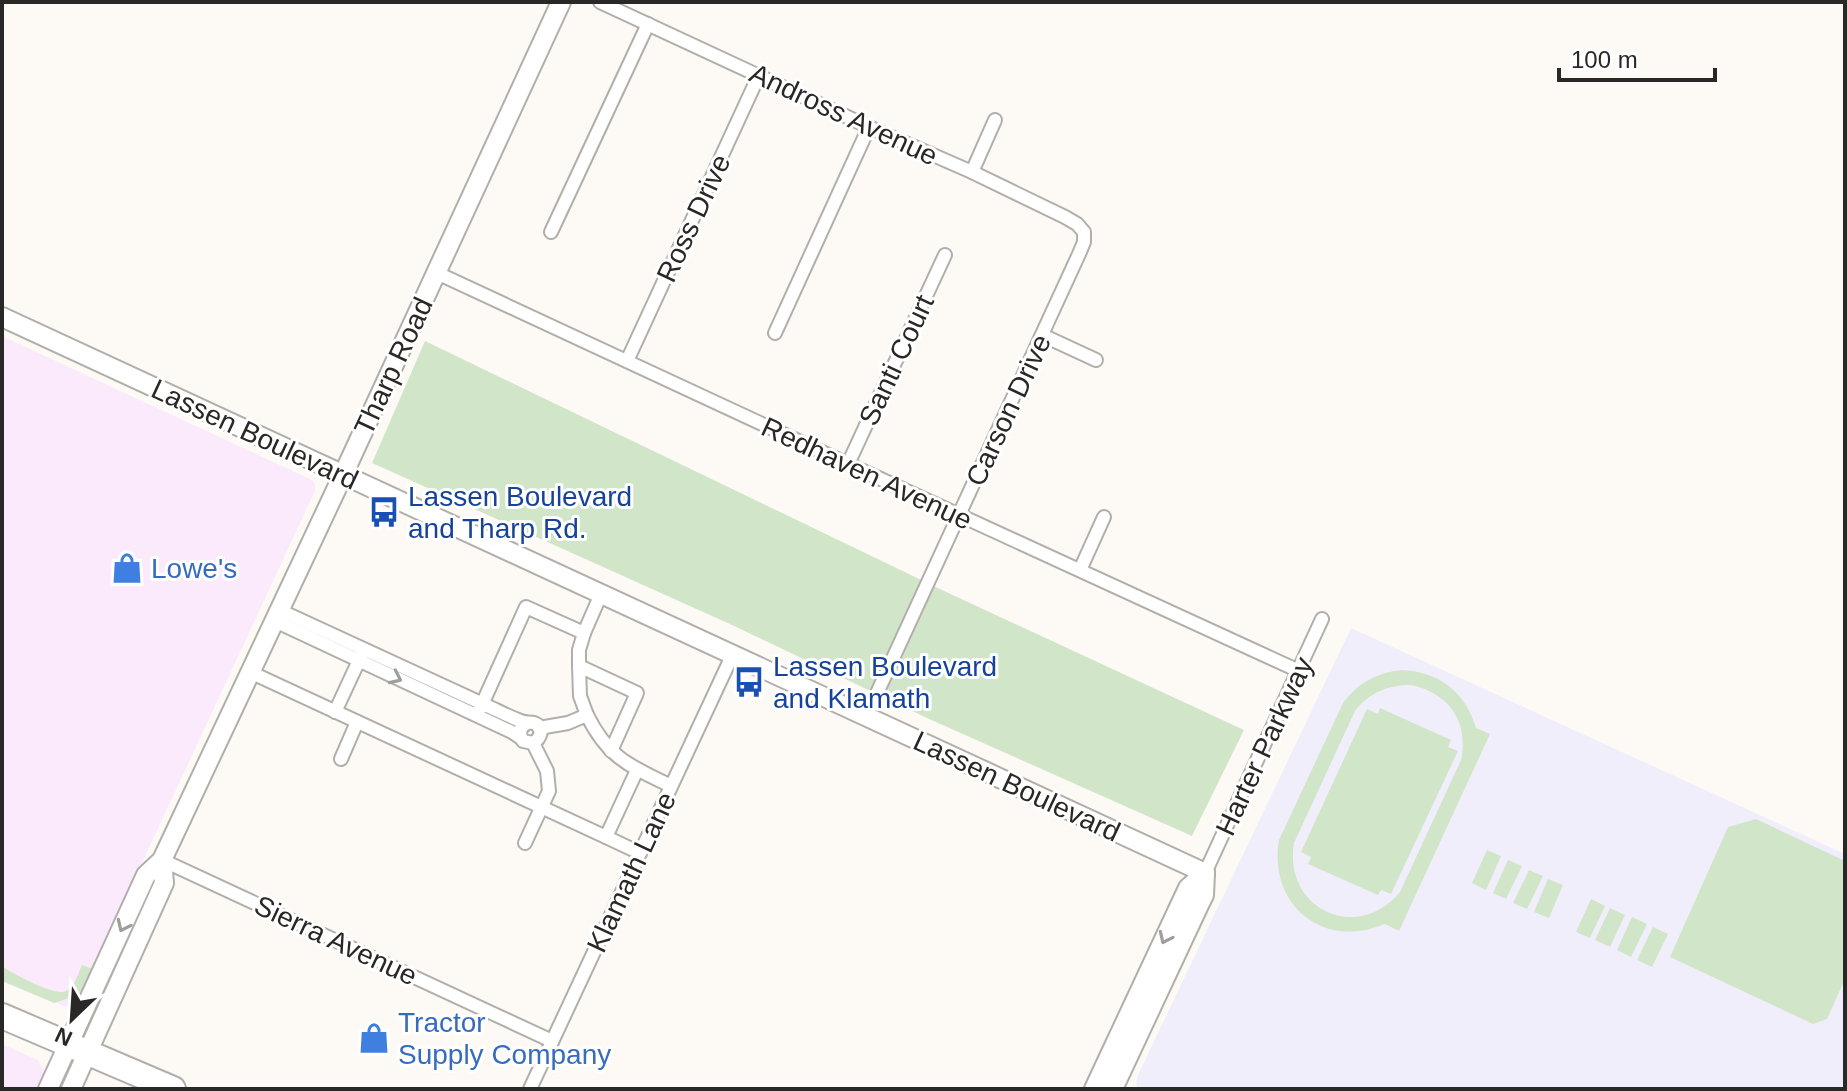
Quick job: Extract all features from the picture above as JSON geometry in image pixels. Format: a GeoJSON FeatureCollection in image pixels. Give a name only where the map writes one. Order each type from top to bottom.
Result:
{"type":"FeatureCollection","features":[{"type":"Feature","properties":{"kind":"highway"},"geometry":{"type":"LineString","coordinates":[[2,1016],[173,1089]]}},
{"type":"Feature","properties":{"kind":"street","name":"Tharp Road"},"geometry":{"type":"LineString","coordinates":[[48,1089],[78,1049],[164,883],[162,860],[561,2]]}},
{"type":"Feature","properties":{"kind":"street","name":"Andross Avenue"},"geometry":{"type":"LineString","coordinates":[[600,2],[972,172],[1065,217],[1084,232]]}},
{"type":"Feature","properties":{"kind":"street"},"geometry":{"type":"LineString","coordinates":[[551,232],[648,24]]}},
{"type":"Feature","properties":{"kind":"street","name":"Ross Drive"},"geometry":{"type":"LineString","coordinates":[[627,361],[759,75]]}},
{"type":"Feature","properties":{"kind":"street"},"geometry":{"type":"LineString","coordinates":[[972,172],[995,120]]}},
{"type":"Feature","properties":{"kind":"street"},"geometry":{"type":"LineString","coordinates":[[775,333],[869,127]]}},
{"type":"Feature","properties":{"kind":"street","name":"Carson Drive"},"geometry":{"type":"LineString","coordinates":[[866,717],[1079,254],[1084,232]]}},
{"type":"Feature","properties":{"kind":"street","name":"Santi Court"},"geometry":{"type":"LineString","coordinates":[[848,464],[945,255]]}},
{"type":"Feature","properties":{"kind":"street","name":"Redhaven Avenue"},"geometry":{"type":"LineString","coordinates":[[437,273],[1299,671]]}},
{"type":"Feature","properties":{"kind":"street","name":"Lassen Boulevard"},"geometry":{"type":"LineString","coordinates":[[2,317],[1205,873]]}},
{"type":"Feature","properties":{"kind":"street"},"geometry":{"type":"LineString","coordinates":[[1042,335],[1096,360]]}},
{"type":"Feature","properties":{"kind":"street"},"geometry":{"type":"LineString","coordinates":[[1080,570],[1104,517]]}},
{"type":"Feature","properties":{"kind":"street"},"geometry":{"type":"LineString","coordinates":[[601,594],[579,650],[580,696],[596,735],[611,751],[637,770],[671,786]]}},
{"type":"Feature","properties":{"kind":"street"},"geometry":{"type":"LineString","coordinates":[[480,710],[526,607],[584,633]]}},
{"type":"Feature","properties":{"kind":"street"},"geometry":{"type":"LineString","coordinates":[[277,615],[480,710],[533,725],[568,723],[587,715]]}},
{"type":"Feature","properties":{"kind":"street","name":"Harter Parkway"},"geometry":{"type":"LineString","coordinates":[[1103,1087],[1188,888],[1205,873],[1322,619]]}},
{"type":"Feature","properties":{"kind":"street"},"geometry":{"type":"LineString","coordinates":[[335,712],[361,655]]}},
{"type":"Feature","properties":{"kind":"street","name":"Klamath Lane"},"geometry":{"type":"LineString","coordinates":[[530,1089],[732,656]]}},
{"type":"Feature","properties":{"kind":"street"},"geometry":{"type":"LineString","coordinates":[[579,666],[637,693],[611,751]]}},
{"type":"Feature","properties":{"kind":"street"},"geometry":{"type":"LineString","coordinates":[[250,672],[640,853]]}},
{"type":"Feature","properties":{"kind":"street"},"geometry":{"type":"LineString","coordinates":[[480,710],[527,741],[540,737],[533,725]]}},
{"type":"Feature","properties":{"kind":"street"},"geometry":{"type":"LineString","coordinates":[[341,759],[357,722]]}},
{"type":"Feature","properties":{"kind":"street"},"geometry":{"type":"LineString","coordinates":[[525,843],[549,791],[547,771],[520,731],[533,725]]}},
{"type":"Feature","properties":{"kind":"street"},"geometry":{"type":"LineString","coordinates":[[606,837],[637,770]]}},
{"type":"Feature","properties":{"kind":"street","name":"Sierra Avenue"},"geometry":{"type":"LineString","coordinates":[[162,860],[552,1041]]}},
{"type":"Feature","properties":{"kind":"street","name":"Tharp Road"},"geometry":{"type":"LineString","coordinates":[[71,1089],[78,1049]]}},
{"type":"Feature","properties":{"kind":"shaded area"},"geometry":{"type":"Polygon","coordinates":[[[2,336],[312,480],[315,485],[315,491],[81,994],[66,1007],[2,980],[2,336]]]}},
{"type":"Feature","properties":{"kind":"shaded area"},"geometry":{"type":"Polygon","coordinates":[[[1351,628],[1845,854],[1845,1089],[1139,1088],[1136,1085],[1137,1077],[1351,628]]]}},
{"type":"Feature","properties":{"kind":"shaded area"},"geometry":{"type":"Polygon","coordinates":[[[2,1044],[38,1060],[44,1071],[42,1089],[2,1089],[2,1044]]]}},
{"type":"Feature","properties":{"kind":"green space"},"geometry":{"type":"Polygon","coordinates":[[[425,341],[940,589],[1244,730],[1192,836],[372,463],[425,341]]]}},
{"type":"Feature","properties":{"kind":"green space"},"geometry":{"type":"Polygon","coordinates":[[[1392,671],[1427,674],[1449,686],[1465,704],[1476,728],[1490,734],[1399,931],[1385,924],[1362,931],[1341,931],[1321,926],[1291,902],[1282,884],[1278,863],[1279,840],[1343,703],[1361,685],[1392,671]],[[1411,685],[1387,688],[1373,694],[1355,711],[1294,843],[1294,866],[1300,886],[1311,901],[1327,912],[1345,917],[1364,916],[1383,908],[1400,892],[1461,760],[1463,746],[1459,722],[1446,702],[1411,685]]]}},
{"type":"Feature","properties":{"kind":"green space"},"geometry":{"type":"Polygon","coordinates":[[[1380,708],[1451,740],[1448,747],[1458,751],[1391,894],[1381,890],[1378,895],[1308,864],[1311,857],[1301,852],[1367,709],[1378,714],[1380,708]]]}},
{"type":"Feature","properties":{"kind":"green space"},"geometry":{"type":"Polygon","coordinates":[[[1756,819],[1845,861],[1845,979],[1827,1019],[1813,1024],[1670,957],[1728,827],[1756,819]]]}},
{"type":"Feature","properties":{"kind":"green space"},"geometry":{"type":"Polygon","coordinates":[[[1487,850],[1501,856],[1486,890],[1472,883],[1487,850]]]}},
{"type":"Feature","properties":{"kind":"green space"},"geometry":{"type":"Polygon","coordinates":[[[1508,860],[1522,866],[1506,899],[1493,893],[1508,860]]]}},
{"type":"Feature","properties":{"kind":"green space"},"geometry":{"type":"Polygon","coordinates":[[[1529,870],[1543,876],[1527,909],[1513,903],[1529,870]]]}},
{"type":"Feature","properties":{"kind":"green space"},"geometry":{"type":"Polygon","coordinates":[[[1548,879],[1563,885],[1549,918],[1534,912],[1548,879]]]}},
{"type":"Feature","properties":{"kind":"green space"},"geometry":{"type":"Polygon","coordinates":[[[1591,899],[1605,906],[1590,938],[1576,932],[1591,899]]]}},
{"type":"Feature","properties":{"kind":"green space"},"geometry":{"type":"Polygon","coordinates":[[[1610,908],[1625,915],[1610,947],[1595,940],[1610,908]]]}},
{"type":"Feature","properties":{"kind":"green space"},"geometry":{"type":"Polygon","coordinates":[[[1632,917],[1647,924],[1631,957],[1617,950],[1632,917]]]}},
{"type":"Feature","properties":{"kind":"green space"},"geometry":{"type":"Polygon","coordinates":[[[1653,927],[1668,934],[1652,967],[1637,960],[1653,927]]]}},
{"type":"Feature","properties":{"kind":"green space"},"geometry":{"type":"Polygon","coordinates":[[[82,965],[93,969],[82,994],[54,1003],[2,981],[2,966],[44,988],[66,991],[74,983],[82,965]]]}},
{"type":"Feature","properties":{"kind":"place","name":"Lassen Boulevard and Tharp Rd."},"geometry":{"type":"Point","coordinates":[384,512]}},
{"type":"Feature","properties":{"kind":"place","name":"Lowe's"},"geometry":{"type":"Point","coordinates":[127,568]}},
{"type":"Feature","properties":{"kind":"place","name":"Lassen Boulevard and Klamath"},"geometry":{"type":"Point","coordinates":[749,682]}},
{"type":"Feature","properties":{"kind":"place","name":"Tractor Supply Company"},"geometry":{"type":"Point","coordinates":[374,1038]}}]}
